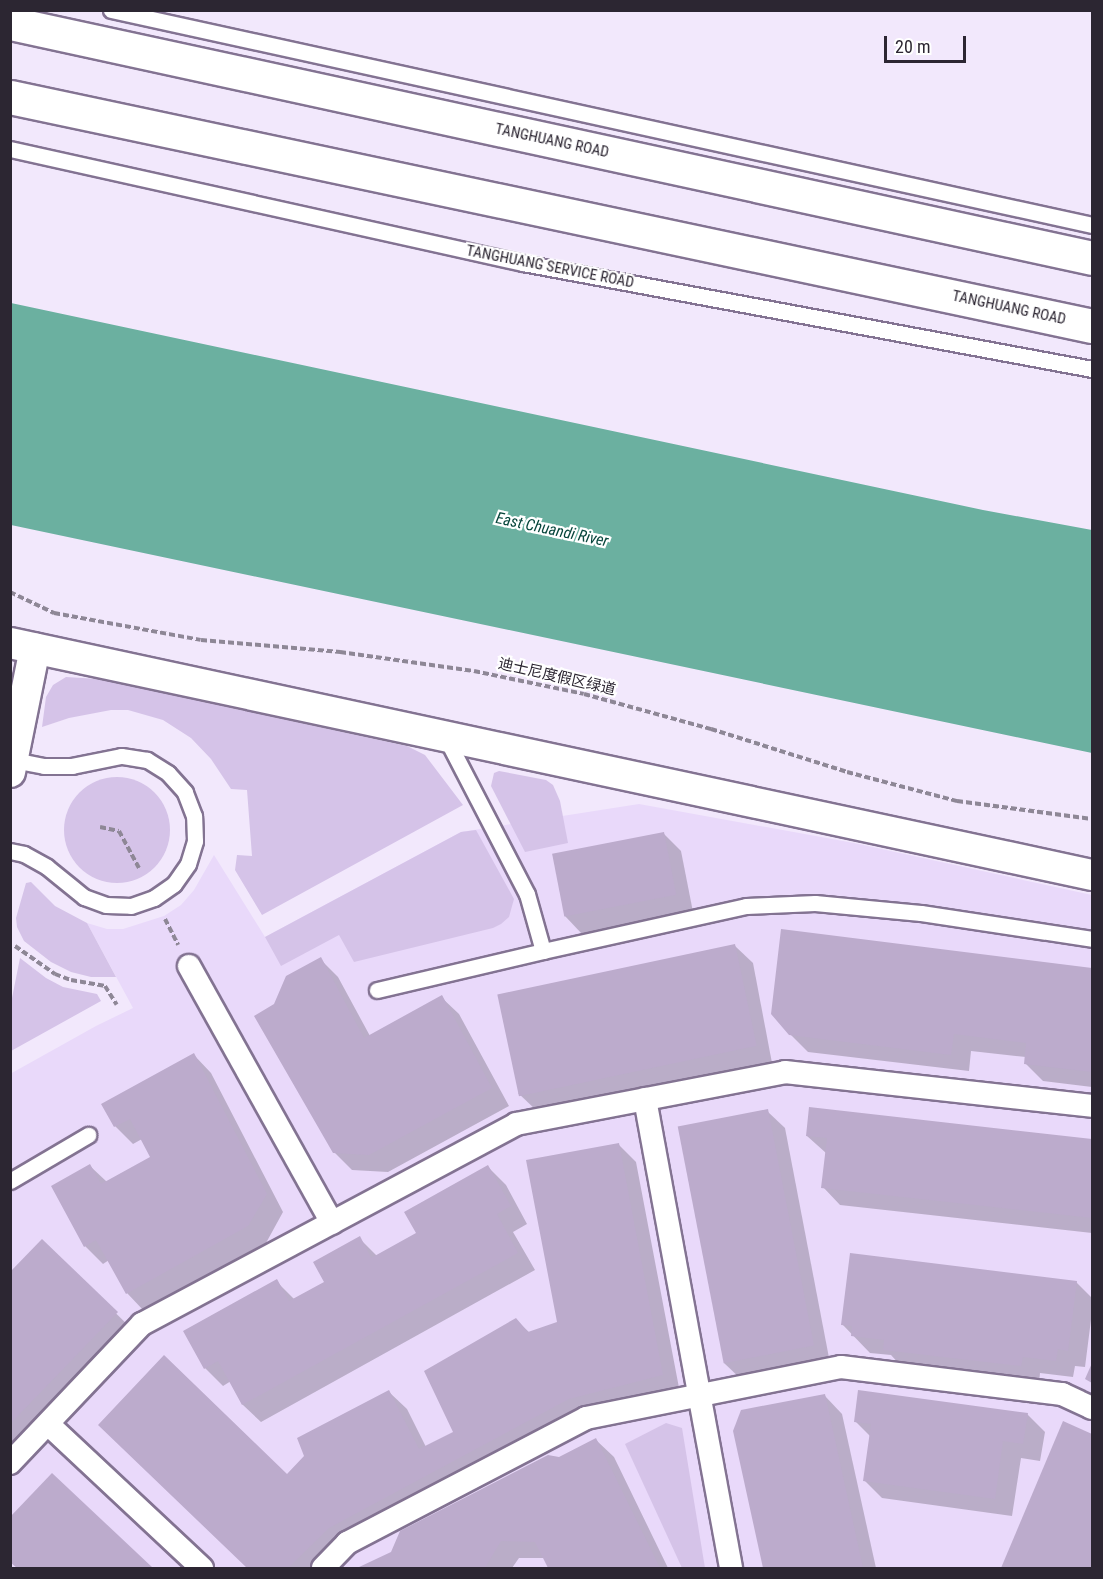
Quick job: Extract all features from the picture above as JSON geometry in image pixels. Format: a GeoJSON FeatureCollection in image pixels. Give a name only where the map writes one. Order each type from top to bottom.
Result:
{"type":"FeatureCollection","features":[{"type":"Feature","properties":{"kind":"main road","name":"TANGHUANG ROAD"},"geometry":{"type":"LineString","coordinates":[[10,23],[1077,255]]}},
{"type":"Feature","properties":{"kind":"main road","name":"TANGHUANG ROAD"},"geometry":{"type":"LineString","coordinates":[[10,98],[1092,326]]}},
{"type":"Feature","properties":{"kind":"street"},"geometry":{"type":"LineString","coordinates":[[12,758],[23,646],[1092,875]]}},
{"type":"Feature","properties":{"kind":"street"},"geometry":{"type":"LineString","coordinates":[[189,966],[332,1223]]}},
{"type":"Feature","properties":{"kind":"street"},"geometry":{"type":"LineString","coordinates":[[10,1463],[142,1324],[516,1124],[785,1072],[1092,1106]]}},
{"type":"Feature","properties":{"kind":"street"},"geometry":{"type":"LineString","coordinates":[[645,1099],[731,1569]]}},
{"type":"Feature","properties":{"kind":"street"},"geometry":{"type":"LineString","coordinates":[[323,1569],[347,1543],[586,1418],[842,1367],[1062,1394],[1092,1408]]}},
{"type":"Feature","properties":{"kind":"street"},"geometry":{"type":"LineString","coordinates":[[48,1424],[202,1569]]}},
{"type":"Feature","properties":{"kind":"lane"},"geometry":{"type":"LineString","coordinates":[[111,10],[1092,225]]}},
{"type":"Feature","properties":{"kind":"lane","name":"TANGHUANG SERVICE ROAD"},"geometry":{"type":"LineString","coordinates":[[10,148],[523,263],[1092,369]]}},
{"type":"Feature","properties":{"kind":"lane"},"geometry":{"type":"LineString","coordinates":[[446,736],[527,894],[543,951]]}},
{"type":"Feature","properties":{"kind":"lane"},"geometry":{"type":"LineString","coordinates":[[10,851],[24,854],[47,867],[84,897],[106,905],[131,906],[154,898],[174,884],[188,864],[195,841],[194,816],[185,792],[168,773],[147,760],[122,756],[72,766],[44,766],[12,758]]}},
{"type":"Feature","properties":{"kind":"lane"},"geometry":{"type":"LineString","coordinates":[[377,990],[746,906],[815,903],[921,913],[1092,939]]}},
{"type":"Feature","properties":{"kind":"lane"},"geometry":{"type":"LineString","coordinates":[[10,1181],[88,1135]]}},
{"type":"Feature","properties":{"kind":"path","name":"迪士尼度假区绿道"},"geometry":{"type":"LineString","coordinates":[[10,592],[54,613],[201,640],[340,652],[474,671],[584,694],[711,729],[847,772],[957,801],[1092,819]]}},
{"type":"Feature","properties":{"kind":"path"},"geometry":{"type":"LineString","coordinates":[[100,826],[119,831],[139,868]]}},
{"type":"Feature","properties":{"kind":"path"},"geometry":{"type":"LineString","coordinates":[[15,946],[55,974],[70,980],[105,986],[117,1005]]}},
{"type":"Feature","properties":{"kind":"shaded area"},"geometry":{"type":"Polygon","coordinates":[[[66,677],[99,679],[407,746],[425,755],[463,805],[262,915],[235,870],[237,855],[252,856],[247,790],[231,789],[211,759],[191,738],[163,720],[128,710],[111,710],[69,718],[42,727],[46,697],[53,685],[66,677]]]}},
{"type":"Feature","properties":{"kind":"shaded area"},"geometry":{"type":"Polygon","coordinates":[[[499,771],[546,780],[553,785],[560,801],[568,843],[525,852],[491,786],[494,773],[499,771]]]}},
{"type":"Feature","properties":{"kind":"shaded area"},"geometry":{"type":"Polygon","coordinates":[[[117,777],[137,781],[155,792],[166,810],[170,830],[166,850],[155,868],[137,879],[117,883],[97,879],[79,868],[68,850],[64,830],[68,810],[79,792],[97,781],[117,777]]]}},
{"type":"Feature","properties":{"kind":"shaded area"},"geometry":{"type":"Polygon","coordinates":[[[639,804],[854,843],[1092,895],[1092,1568],[11,1568],[10,1074],[133,1008],[87,923],[107,929],[123,929],[164,916],[181,905],[194,890],[214,855],[265,937],[461,832],[639,804]]]}},
{"type":"Feature","properties":{"kind":"shaded area"},"geometry":{"type":"Polygon","coordinates":[[[476,830],[514,899],[509,917],[501,924],[493,928],[354,962],[339,935],[281,966],[265,937],[461,832],[476,830]]]}},
{"type":"Feature","properties":{"kind":"shaded area"},"geometry":{"type":"Polygon","coordinates":[[[31,882],[55,906],[87,923],[116,977],[91,977],[71,972],[51,962],[24,941],[17,927],[16,918],[26,883],[31,882]]]}},
{"type":"Feature","properties":{"kind":"shaded area"},"geometry":{"type":"Polygon","coordinates":[[[20,958],[46,978],[63,987],[97,994],[101,1001],[11,1051],[11,1003],[20,958]]]}},
{"type":"Feature","properties":{"kind":"shaded area"},"geometry":{"type":"Polygon","coordinates":[[[666,1423],[682,1428],[705,1568],[682,1568],[625,1444],[666,1423]]]}},
{"type":"Feature","properties":{"kind":"water","name":"East Chuandi River"},"geometry":{"type":"Polygon","coordinates":[[[11,303],[983,510],[1092,530],[1092,753],[11,525],[11,303]]]}},
{"type":"Feature","properties":{"kind":"building"},"geometry":{"type":"Polygon","coordinates":[[[664,832],[676,895],[564,917],[552,854],[664,832]]]}},
{"type":"Feature","properties":{"kind":"building"},"geometry":{"type":"Polygon","coordinates":[[[781,929],[1092,968],[1092,1072],[1024,1064],[1026,1043],[954,1034],[951,1055],[789,1035],[771,1014],[781,929]]]}},
{"type":"Feature","properties":{"kind":"building"},"geometry":{"type":"Polygon","coordinates":[[[735,944],[757,1046],[519,1096],[497,995],[735,944]]]}},
{"type":"Feature","properties":{"kind":"building"},"geometry":{"type":"Polygon","coordinates":[[[321,957],[364,1038],[442,995],[492,1088],[369,1155],[333,1153],[254,1016],[274,1004],[286,976],[321,957]]]}},
{"type":"Feature","properties":{"kind":"building"},"geometry":{"type":"Polygon","coordinates":[[[194,1053],[267,1194],[248,1226],[126,1294],[96,1240],[84,1247],[51,1186],[90,1164],[101,1184],[150,1157],[130,1119],[114,1127],[101,1104],[194,1053]]]}},
{"type":"Feature","properties":{"kind":"building"},"geometry":{"type":"Polygon","coordinates":[[[809,1107],[1092,1139],[1092,1218],[821,1188],[827,1138],[806,1136],[809,1107]]]}},
{"type":"Feature","properties":{"kind":"building"},"geometry":{"type":"Polygon","coordinates":[[[768,1109],[814,1346],[724,1363],[678,1127],[768,1109]]]}},
{"type":"Feature","properties":{"kind":"building"},"geometry":{"type":"Polygon","coordinates":[[[619,1143],[663,1375],[569,1399],[329,1528],[288,1568],[247,1568],[98,1425],[164,1355],[287,1474],[304,1456],[297,1438],[389,1390],[419,1449],[453,1432],[424,1371],[516,1318],[528,1332],[557,1322],[526,1160],[619,1143]]]}},
{"type":"Feature","properties":{"kind":"building"},"geometry":{"type":"Polygon","coordinates":[[[488,1165],[511,1206],[497,1214],[518,1253],[242,1405],[218,1361],[204,1369],[183,1331],[277,1279],[289,1301],[324,1282],[313,1262],[360,1236],[371,1258],[416,1233],[404,1212],[488,1165]]]}},
{"type":"Feature","properties":{"kind":"building"},"geometry":{"type":"Polygon","coordinates":[[[42,1239],[118,1312],[10,1424],[10,1272],[42,1239]]]}},
{"type":"Feature","properties":{"kind":"building"},"geometry":{"type":"Polygon","coordinates":[[[850,1253],[1077,1281],[1068,1351],[1058,1349],[1056,1361],[1023,1357],[1021,1366],[883,1350],[884,1340],[851,1336],[852,1326],[841,1325],[850,1253]]]}},
{"type":"Feature","properties":{"kind":"building"},"geometry":{"type":"Polygon","coordinates":[[[1092,1363],[1092,1383],[1085,1379],[1092,1363]]]}},
{"type":"Feature","properties":{"kind":"building"},"geometry":{"type":"Polygon","coordinates":[[[858,1390],[1028,1413],[1023,1444],[1003,1441],[995,1499],[863,1481],[871,1424],[854,1422],[858,1390]]]}},
{"type":"Feature","properties":{"kind":"building"},"geometry":{"type":"Polygon","coordinates":[[[825,1394],[863,1568],[763,1568],[733,1431],[741,1410],[825,1394]]]}},
{"type":"Feature","properties":{"kind":"building"},"geometry":{"type":"Polygon","coordinates":[[[1063,1421],[1092,1434],[1092,1568],[1001,1568],[1063,1421]]]}},
{"type":"Feature","properties":{"kind":"building"},"geometry":{"type":"Polygon","coordinates":[[[596,1438],[660,1568],[548,1568],[535,1542],[501,1541],[485,1568],[357,1568],[391,1552],[400,1531],[548,1455],[559,1457],[596,1438]]]}},
{"type":"Feature","properties":{"kind":"building"},"geometry":{"type":"Polygon","coordinates":[[[52,1473],[153,1568],[17,1568],[10,1562],[10,1517],[52,1473]]]}}]}
